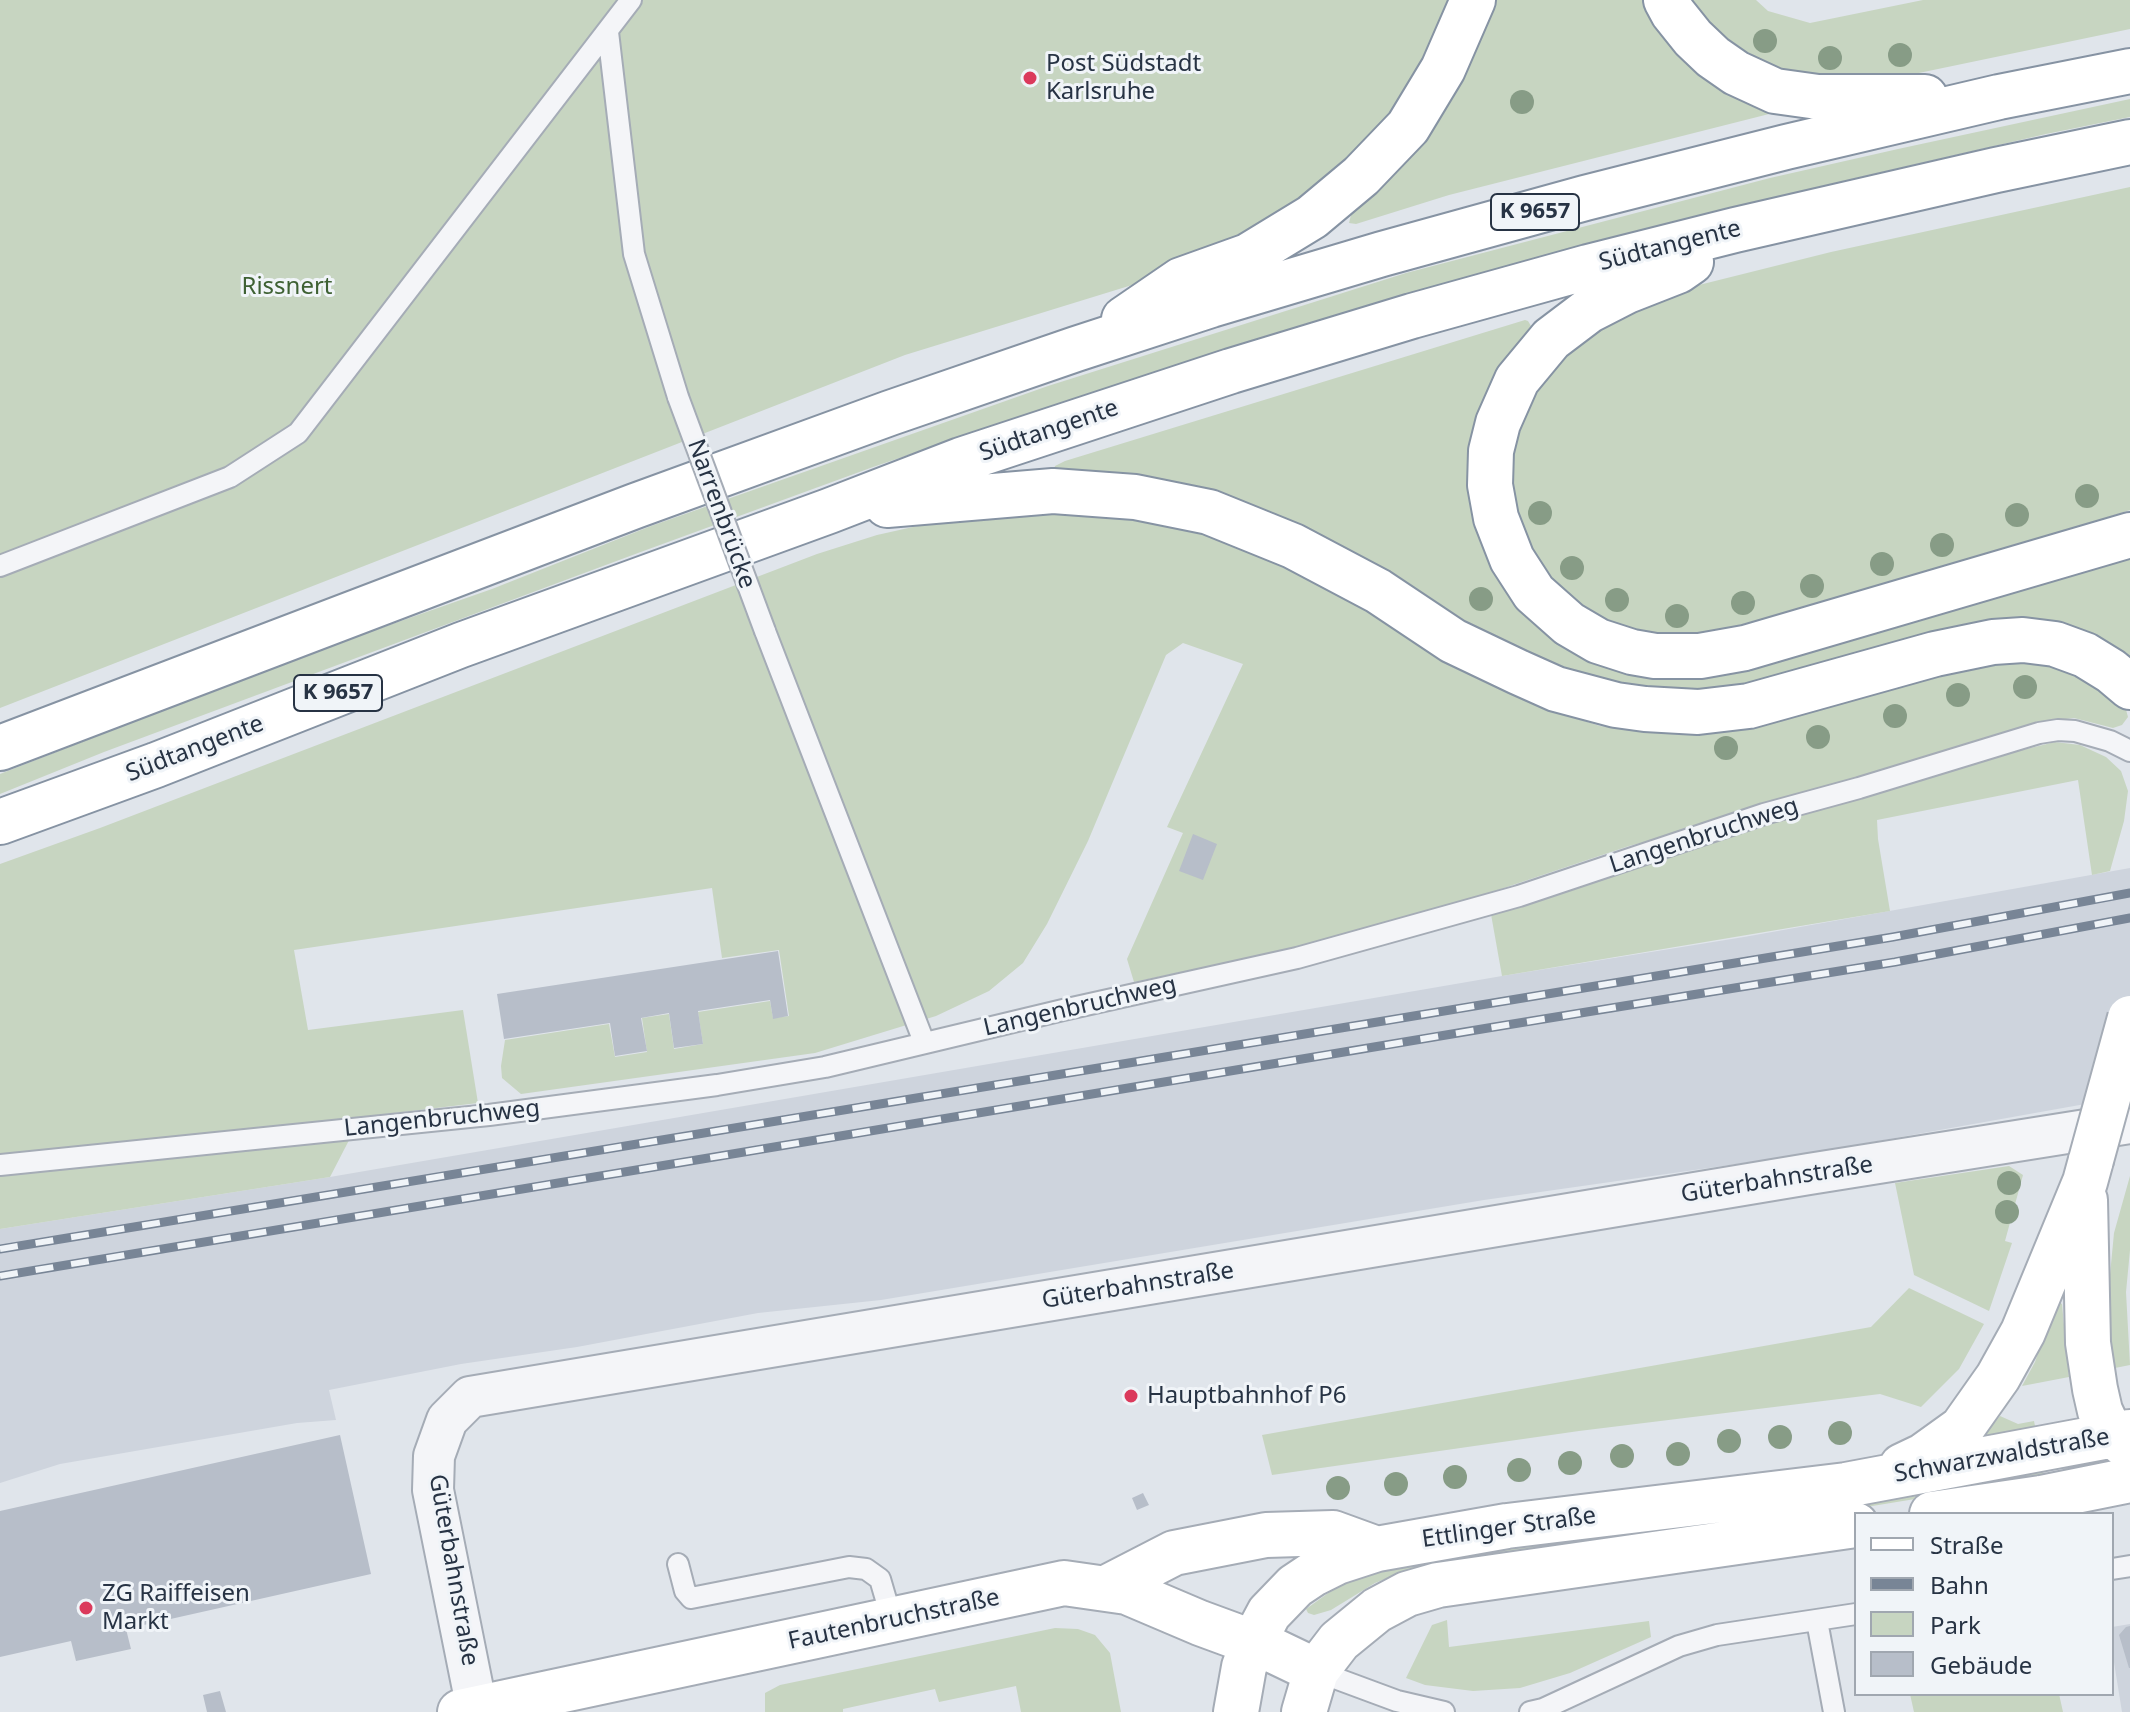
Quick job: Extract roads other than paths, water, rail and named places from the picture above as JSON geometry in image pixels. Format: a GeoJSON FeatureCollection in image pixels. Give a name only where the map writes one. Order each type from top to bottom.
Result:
{"type":"FeatureCollection","features":[{"type":"Feature","properties":{"kind":"main road"},"geometry":{"type":"LineString","coordinates":[[1076,349],[1181,280],[1248,256],[1312,217],[1361,176],[1408,127],[1443,69],[1473,0]]}},
{"type":"Feature","properties":{"kind":"main road"},"geometry":{"type":"LineString","coordinates":[[1666,0],[1693,38],[1713,57],[1736,73],[1775,91],[1818,97],[1999,97]]}},
{"type":"Feature","properties":{"kind":"main road","name":"K 9657"},"geometry":{"type":"LineString","coordinates":[[0,748],[635,506],[1076,349],[1268,288],[1585,198],[1999,97],[2130,71]]}},
{"type":"Feature","properties":{"kind":"main road","name":"Südtangente"},"geometry":{"type":"LineString","coordinates":[[0,822],[171,759],[461,645],[961,460],[1231,371],[1588,267],[1735,230],[2130,142]]}},
{"type":"Feature","properties":{"kind":"main road"},"geometry":{"type":"LineString","coordinates":[[1735,230],[1678,271],[1627,291],[1588,311],[1551,339],[1517,380],[1504,408],[1491,451],[1490,485],[1496,518],[1512,559],[1534,593],[1569,624],[1598,641],[1632,652],[1655,656],[1700,656],[1745,648],[2130,535]]}},
{"type":"Feature","properties":{"kind":"main road"},"geometry":{"type":"LineString","coordinates":[[829,511],[1053,491],[1135,497],[1209,512],[1293,546],[1378,591],[1453,641],[1518,672],[1556,689],[1645,709],[1698,712],[1749,706],[1935,654],[1993,642],[2023,640],[2055,644],[2085,655],[2130,687]]}},
{"type":"Feature","properties":{"kind":"main road"},"geometry":{"type":"LineString","coordinates":[[1874,1480],[1923,1456],[1962,1428],[1988,1393],[2023,1332],[2088,1171],[2130,1018]]}},
{"type":"Feature","properties":{"kind":"main road"},"geometry":{"type":"LineString","coordinates":[[1946,1512],[2086,1490],[2110,1479],[2126,1445],[2100,1411],[2088,1343],[2088,1171]]}},
{"type":"Feature","properties":{"kind":"main road","name":"Schwarzwaldstraße"},"geometry":{"type":"LineString","coordinates":[[1874,1480],[2052,1448],[2126,1445]]}},
{"type":"Feature","properties":{"kind":"main road","name":"Ettlinger Straße"},"geometry":{"type":"LineString","coordinates":[[1236,1712],[1244,1667],[1269,1613],[1295,1586],[1337,1562],[1377,1549],[1507,1526],[1874,1480]]}},
{"type":"Feature","properties":{"kind":"main road","name":"Schwarzwaldstraße"},"geometry":{"type":"LineString","coordinates":[[2086,1490],[2130,1480]]}},
{"type":"Feature","properties":{"kind":"main road","name":"Ettlinger Straße"},"geometry":{"type":"LineString","coordinates":[[1310,1692],[1339,1641],[1377,1610],[1407,1594],[1438,1585],[1854,1525]]}},
{"type":"Feature","properties":{"kind":"main road"},"geometry":{"type":"LineString","coordinates":[[1106,1588],[1174,1553],[1266,1535],[1333,1533],[1377,1549]]}},
{"type":"Feature","properties":{"kind":"main road","name":"Fautenbruchstraße"},"geometry":{"type":"LineString","coordinates":[[469,1710],[1064,1583],[1127,1592],[1268,1648],[1310,1692]]}},
{"type":"Feature","properties":{"kind":"street","name":"Güterbahnstraße"},"geometry":{"type":"LineString","coordinates":[[469,1710],[433,1490],[434,1456],[447,1420],[470,1397],[2130,1123]]}},
{"type":"Feature","properties":{"kind":"lane"},"geometry":{"type":"LineString","coordinates":[[0,566],[230,477],[298,433],[631,0]]}},
{"type":"Feature","properties":{"kind":"lane","name":"Narrenbrücke"},"geometry":{"type":"LineString","coordinates":[[608,32],[634,254],[678,397],[924,1042]]}},
{"type":"Feature","properties":{"kind":"lane","name":"Langenbruchweg"},"geometry":{"type":"LineString","coordinates":[[0,1165],[489,1115],[717,1085],[825,1067],[1297,958],[1504,901],[1764,814],[2039,733],[2075,731],[2110,741],[2130,751]]}},
{"type":"Feature","properties":{"kind":"lane"},"geometry":{"type":"LineString","coordinates":[[678,1564],[685,1591],[691,1598],[849,1567],[866,1569],[880,1579],[892,1620]]}},
{"type":"Feature","properties":{"kind":"lane"},"geometry":{"type":"LineString","coordinates":[[1530,1712],[1543,1709],[1679,1646],[1717,1635],[1854,1614]]}},
{"type":"Feature","properties":{"kind":"lane"},"geometry":{"type":"LineString","coordinates":[[1817,1621],[1834,1712]]}},
{"type":"Feature","properties":{"kind":"lane"},"geometry":{"type":"LineString","coordinates":[[1310,1692],[1386,1697],[1444,1712]]}},
{"type":"Feature","properties":{"kind":"railway"},"geometry":{"type":"LineString","coordinates":[[0,1249],[1893,937],[2130,893]]}},
{"type":"Feature","properties":{"kind":"railway"},"geometry":{"type":"LineString","coordinates":[[0,1276],[1895,962],[2130,918]]}},
{"type":"Feature","properties":{"kind":"place","name":"Post Südstadt Karlsruhe"},"geometry":{"type":"Point","coordinates":[1030,78]}},
{"type":"Feature","properties":{"kind":"place","name":"Hauptbahnhof P6"},"geometry":{"type":"Point","coordinates":[1131,1396]}},
{"type":"Feature","properties":{"kind":"place","name":"ZG Raiffeisen Markt"},"geometry":{"type":"Point","coordinates":[86,1608]}},
{"type":"Feature","properties":{"kind":"park label","name":"Rissnert"},"geometry":{"type":"Point","coordinates":[287,287]}}]}
